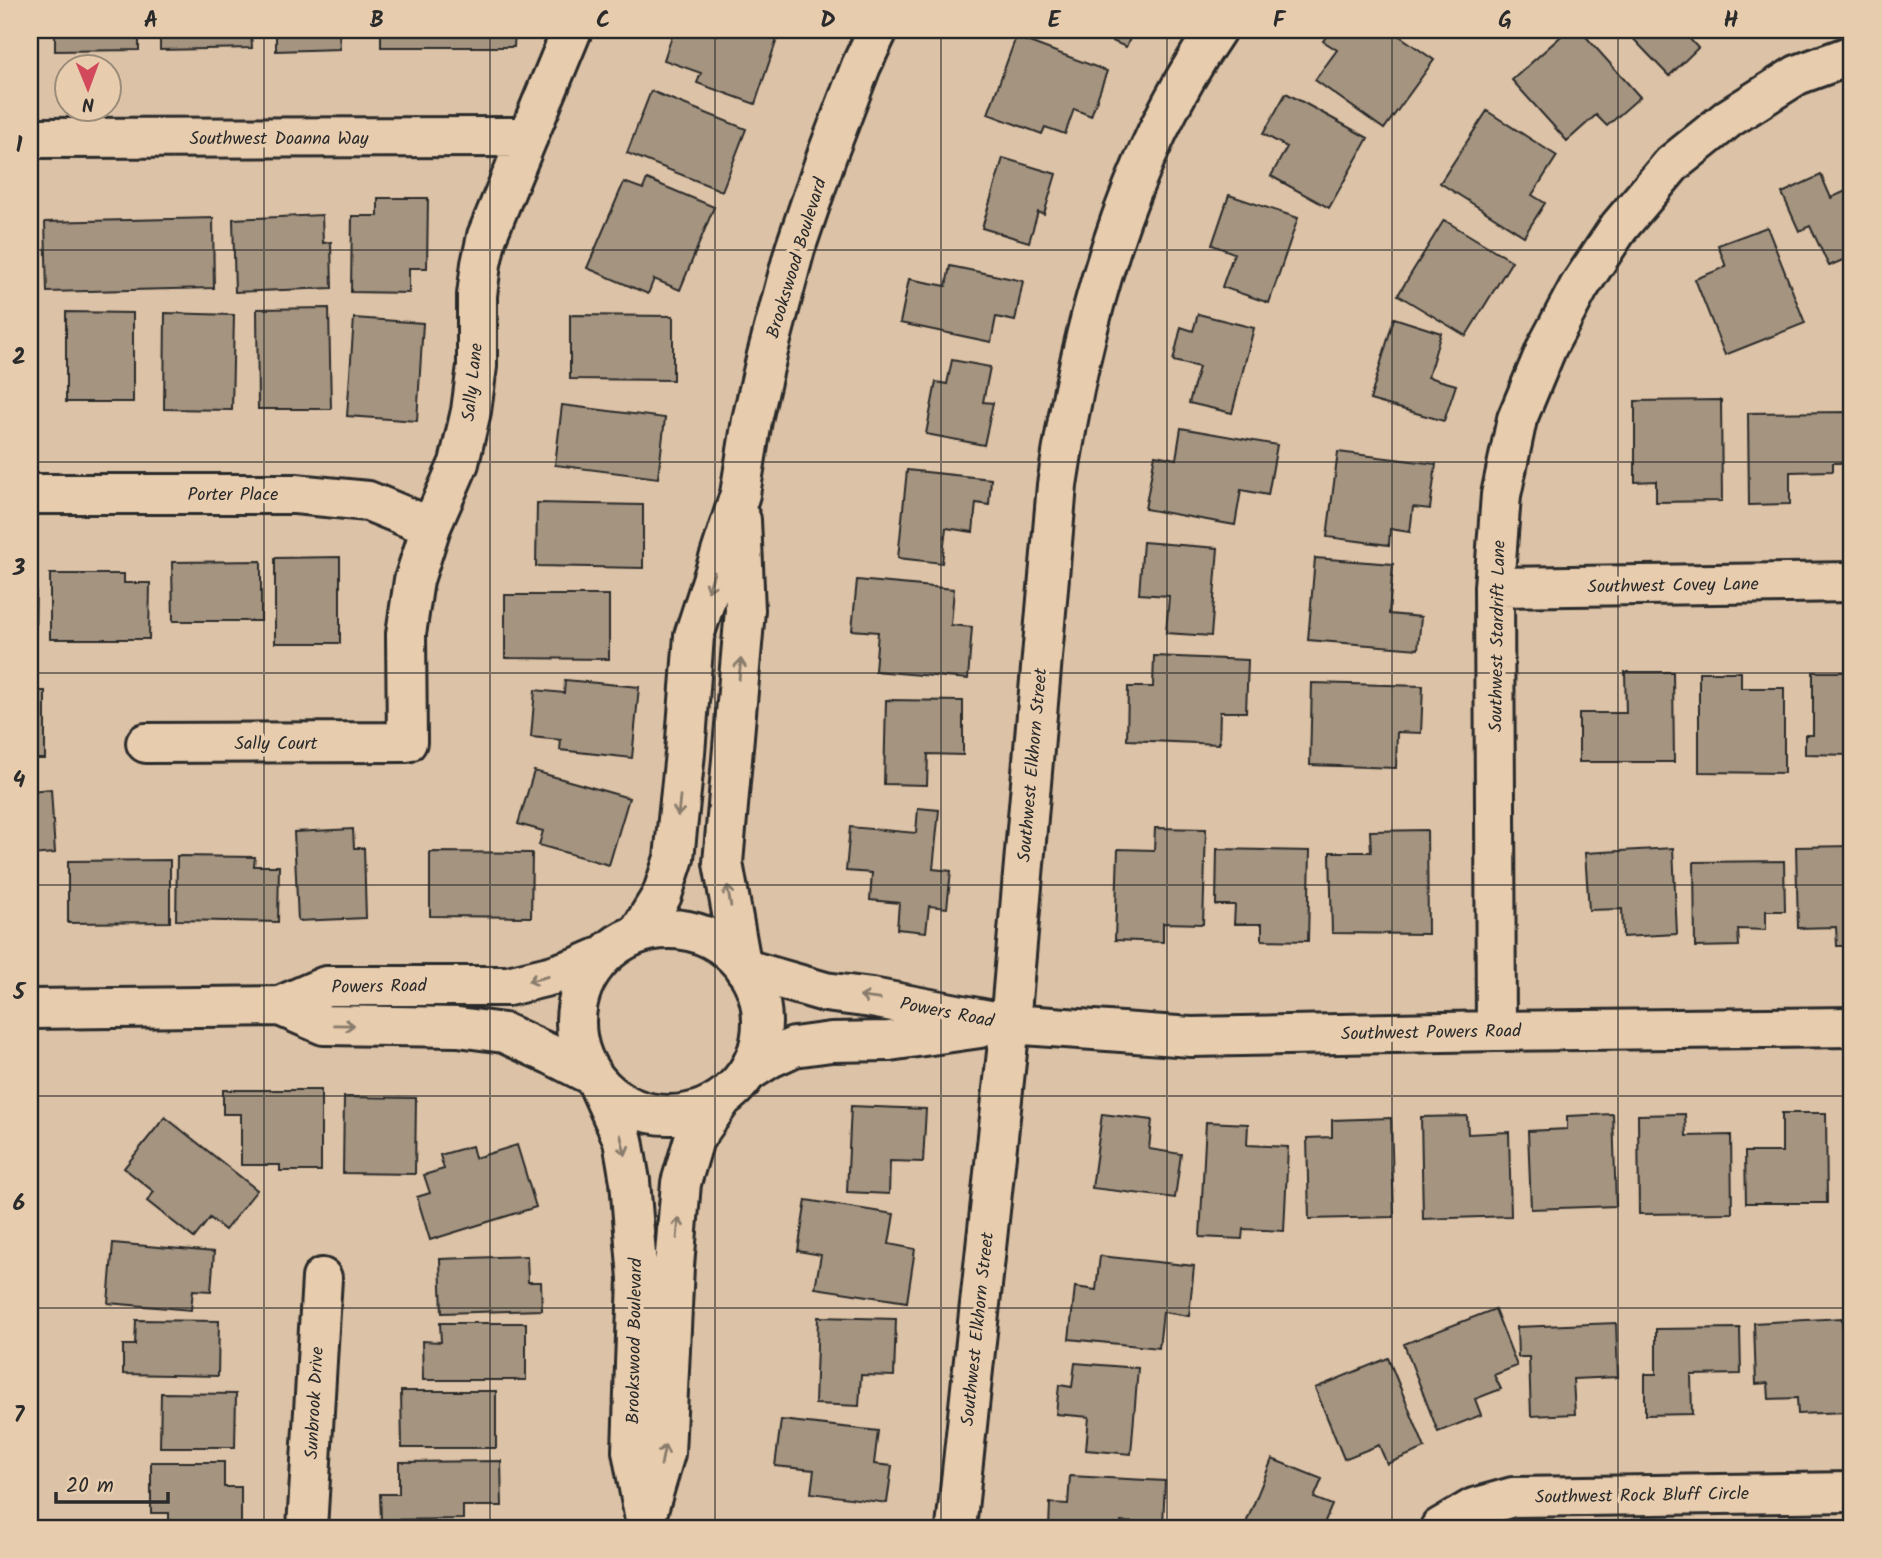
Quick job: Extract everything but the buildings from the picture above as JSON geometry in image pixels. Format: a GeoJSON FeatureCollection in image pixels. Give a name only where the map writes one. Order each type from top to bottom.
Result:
{"type":"FeatureCollection","features":[{"type":"Feature","properties":{"kind":"street","name":"Sally Lane"},"geometry":{"type":"LineString","coordinates":[[407,742],[407,634],[414,580],[431,527],[459,463],[471,411],[477,366],[477,295],[487,236],[572,30]]}},
{"type":"Feature","properties":{"kind":"street","name":"Brookswood Boulevard"},"geometry":{"type":"LineString","coordinates":[[638,934],[662,895],[674,858],[694,636],[740,494],[752,420],[795,249],[861,65],[878,30]]}},
{"type":"Feature","properties":{"kind":"street","name":"Southwest Elkhorn Street"},"geometry":{"type":"LineString","coordinates":[[956,1528],[1010,1024],[1057,485],[1066,424],[1101,277],[1141,168],[1175,97],[1216,30]]}},
{"type":"Feature","properties":{"kind":"street","name":"Southwest Stardrift Lane"},"geometry":{"type":"LineString","coordinates":[[1496,1031],[1494,587],[1502,495],[1517,419],[1546,347],[1578,287],[1619,227],[1672,164],[1730,118],[1797,75],[1852,55]]}},
{"type":"Feature","properties":{"kind":"street","name":"Southwest Doanna Way"},"geometry":{"type":"LineString","coordinates":[[30,138],[528,137]]}},
{"type":"Feature","properties":{"kind":"street","name":"Porter Place"},"geometry":{"type":"LineString","coordinates":[[30,494],[295,494],[368,501],[431,527]]}},
{"type":"Feature","properties":{"kind":"street","name":"Brookswood Boulevard"},"geometry":{"type":"LineString","coordinates":[[740,494],[745,610],[723,863],[743,966]]}},
{"type":"Feature","properties":{"kind":"street","name":"Southwest Covey Lane"},"geometry":{"type":"LineString","coordinates":[[1494,587],[1852,582]]}},
{"type":"Feature","properties":{"kind":"street","name":"Sally Court"},"geometry":{"type":"LineString","coordinates":[[146,743],[407,742]]}},
{"type":"Feature","properties":{"kind":"street"},"geometry":{"type":"LineString","coordinates":[[666,929],[694,932],[720,944],[743,966],[756,988],[762,1016],[759,1045],[748,1072],[722,1099],[697,1111],[670,1116],[642,1112],[618,1100],[595,1079],[583,1059],[576,1032],[577,1005],[586,979],[603,956],[619,943],[638,934],[666,929]]}},
{"type":"Feature","properties":{"kind":"street","name":"Powers Road"},"geometry":{"type":"LineString","coordinates":[[30,1009],[280,1006],[326,986],[508,985],[536,980],[603,956]]}},
{"type":"Feature","properties":{"kind":"street","name":"Powers Road"},"geometry":{"type":"LineString","coordinates":[[743,966],[825,992],[1010,1024]]}},
{"type":"Feature","properties":{"kind":"street","name":"Powers Road"},"geometry":{"type":"LineString","coordinates":[[280,1006],[324,1025],[458,1027],[503,1032],[595,1079]]}},
{"type":"Feature","properties":{"kind":"street","name":"Powers Road"},"geometry":{"type":"LineString","coordinates":[[748,1072],[794,1047],[831,1042],[889,1041],[1010,1024]]}},
{"type":"Feature","properties":{"kind":"street","name":"Southwest Powers Road"},"geometry":{"type":"LineString","coordinates":[[1010,1024],[1191,1037],[1852,1027]]}},
{"type":"Feature","properties":{"kind":"street","name":"Brookswood Boulevard"},"geometry":{"type":"LineString","coordinates":[[595,1079],[623,1140],[630,1181],[638,1279],[632,1451],[644,1524]]}},
{"type":"Feature","properties":{"kind":"street","name":"Brookswood Boulevard"},"geometry":{"type":"LineString","coordinates":[[644,1524],[665,1453],[681,1183],[694,1139],[722,1099]]}},
{"type":"Feature","properties":{"kind":"street","name":"Sunbrook Drive"},"geometry":{"type":"LineString","coordinates":[[307,1528],[322,1278]]}},
{"type":"Feature","properties":{"kind":"street","name":"Southwest Rock Bluff Circle"},"geometry":{"type":"LineString","coordinates":[[1440,1528],[1474,1508],[1513,1497],[1852,1492]]}}]}
